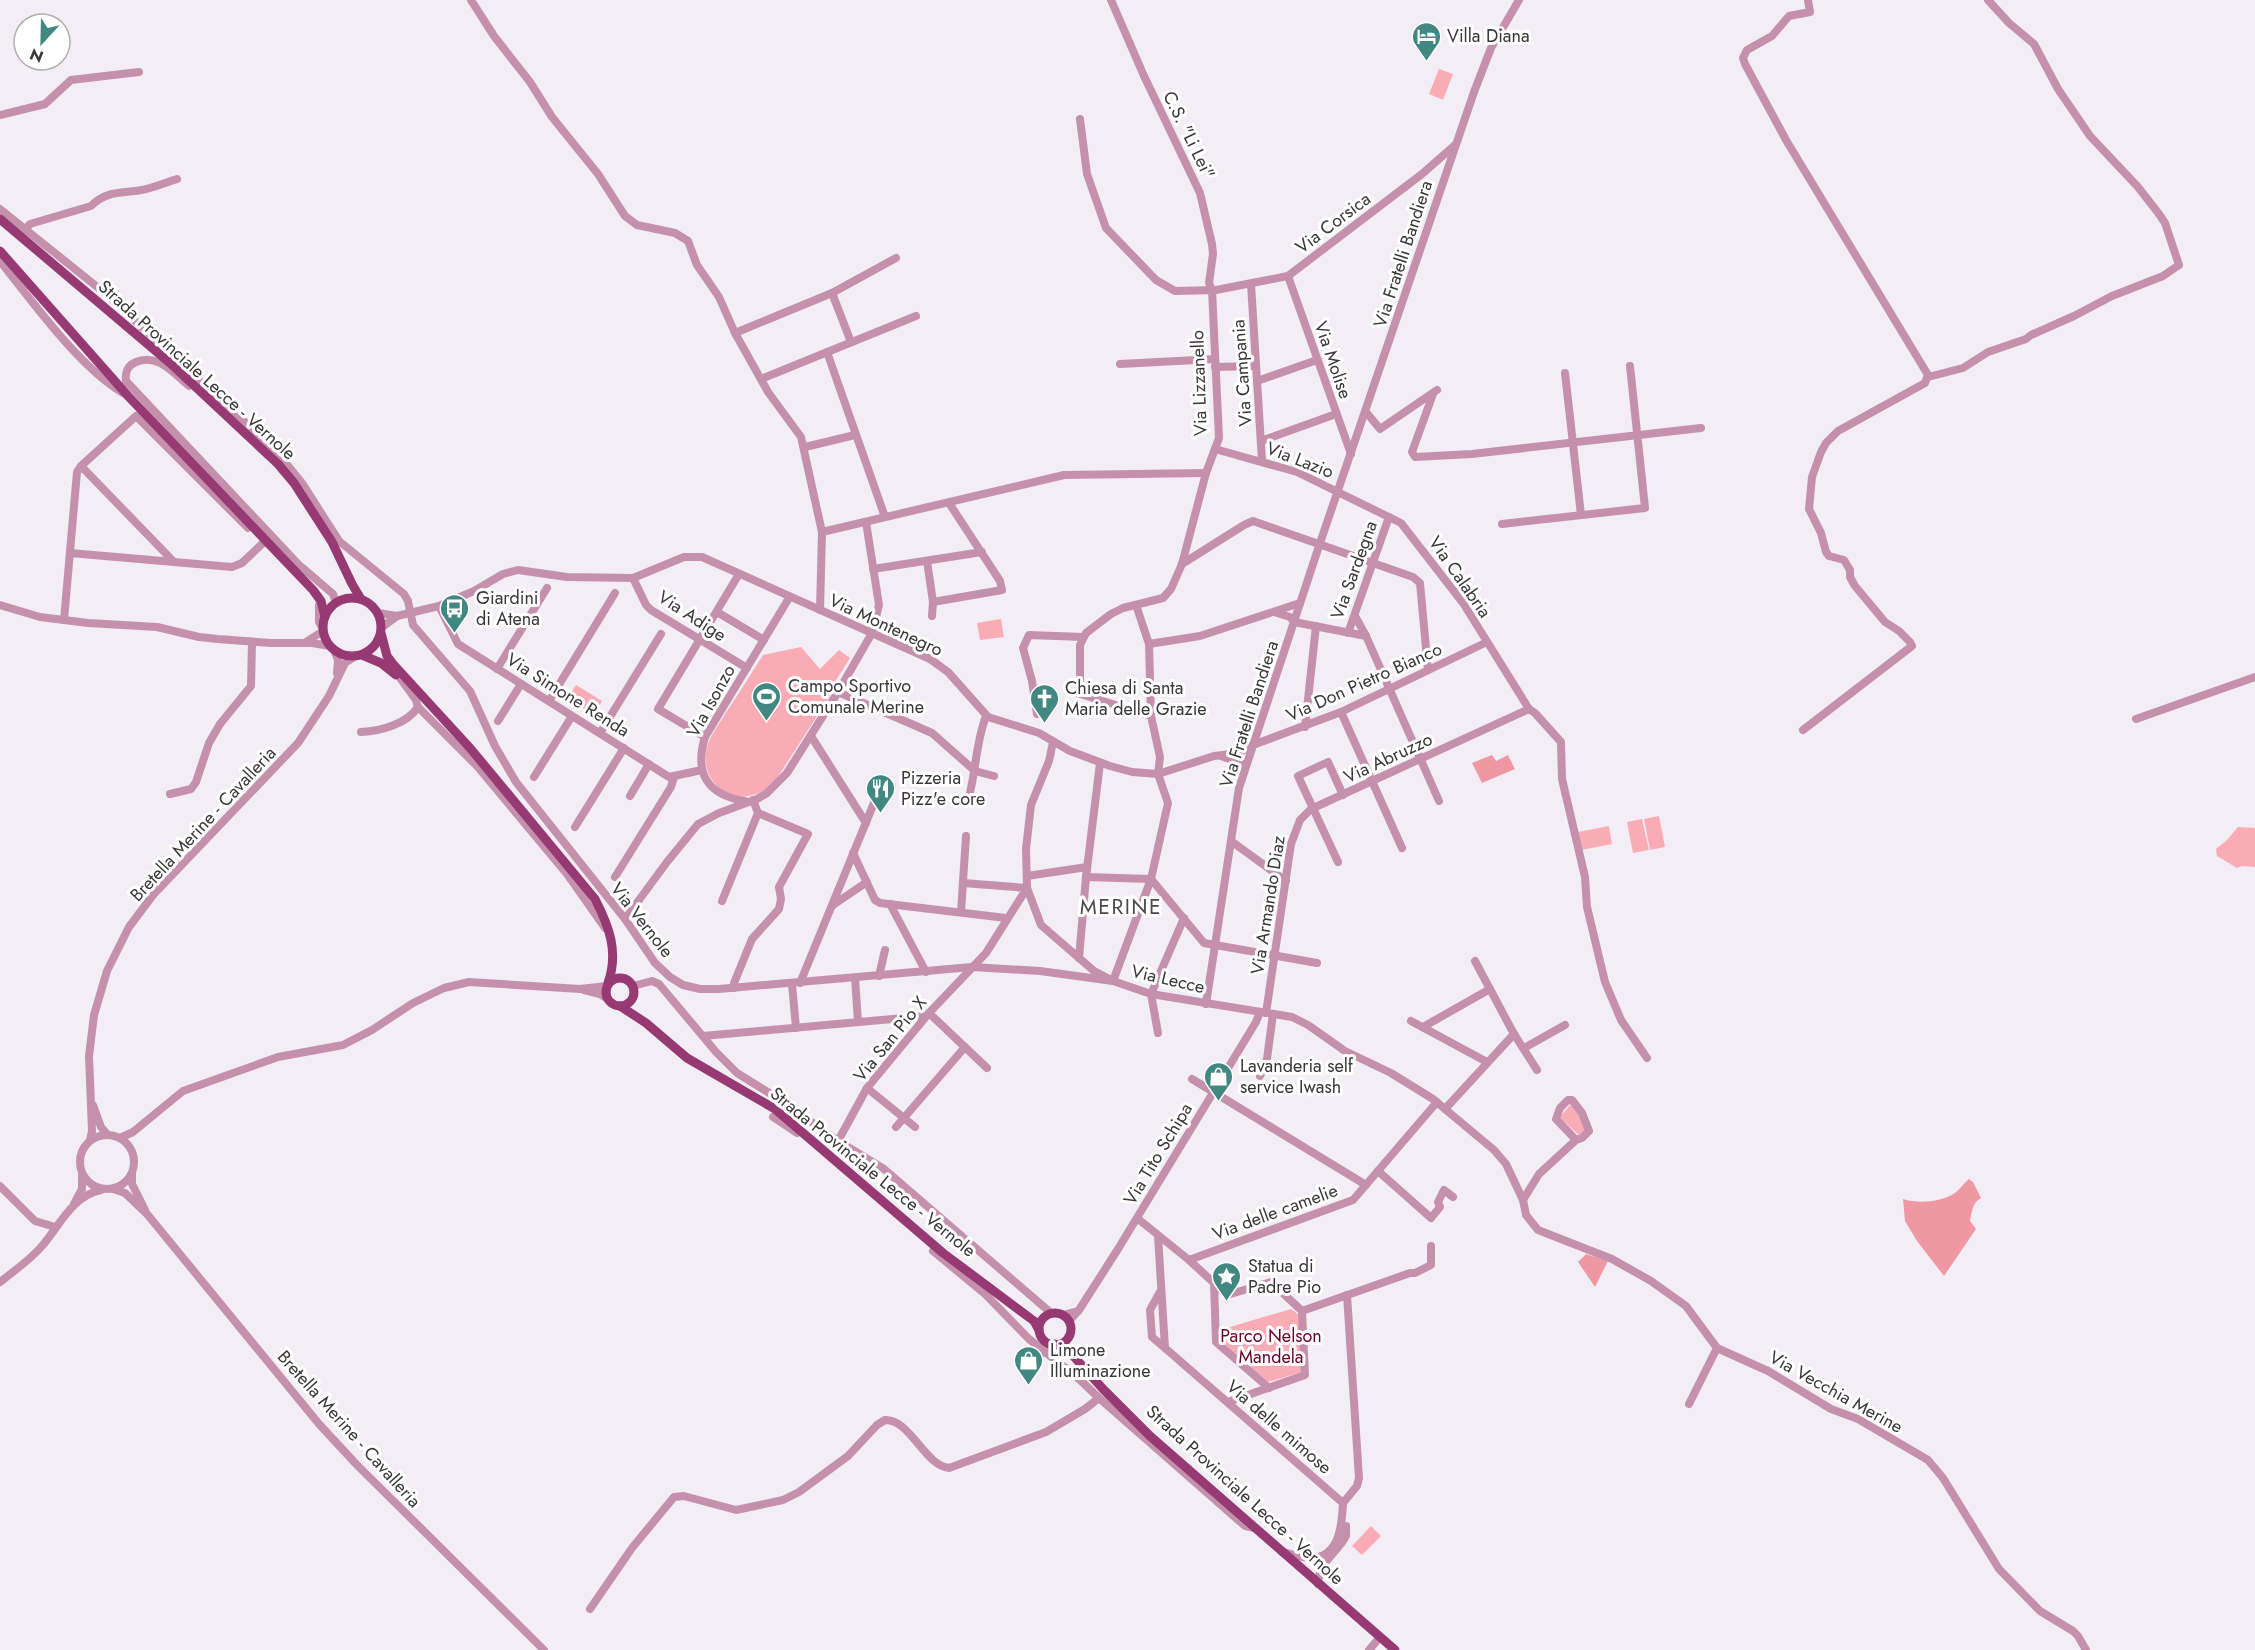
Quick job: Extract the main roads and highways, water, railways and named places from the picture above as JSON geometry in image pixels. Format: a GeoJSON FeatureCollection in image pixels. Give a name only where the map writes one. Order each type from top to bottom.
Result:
{"type":"FeatureCollection","features":[{"type":"Feature","properties":{"kind":"main road","name":"Strada Provinciale Lecce - Vernole"},"geometry":{"type":"LineString","coordinates":[[0,219],[106,308],[278,464],[294,483],[332,542],[361,600],[368,603],[378,613],[381,630]]}},
{"type":"Feature","properties":{"kind":"main road"},"geometry":{"type":"LineString","coordinates":[[0,251],[128,396],[314,590],[321,601],[325,617],[323,630],[332,648],[348,656],[359,655],[372,648],[381,630]]}},
{"type":"Feature","properties":{"kind":"main road"},"geometry":{"type":"LineString","coordinates":[[325,617],[336,603],[347,598],[361,600]]}},
{"type":"Feature","properties":{"kind":"main road"},"geometry":{"type":"LineString","coordinates":[[381,630],[387,656],[430,713]]}},
{"type":"Feature","properties":{"kind":"main road"},"geometry":{"type":"LineString","coordinates":[[359,655],[381,663],[400,678],[430,713],[477,757],[588,890],[609,926],[613,955],[618,969],[625,978]]}},
{"type":"Feature","properties":{"kind":"main road"},"geometry":{"type":"LineString","coordinates":[[607,984],[612,972],[613,955]]}},
{"type":"Feature","properties":{"kind":"main road"},"geometry":{"type":"LineString","coordinates":[[607,984],[615,978],[625,978]]}},
{"type":"Feature","properties":{"kind":"main road","name":"Strada Provinciale Lecce - Vernole"},"geometry":{"type":"LineString","coordinates":[[625,978],[633,986],[635,1007],[646,1023]]}},
{"type":"Feature","properties":{"kind":"main road","name":"Strada Provinciale Lecce - Vernole"},"geometry":{"type":"LineString","coordinates":[[607,984],[608,999],[615,1005],[646,1023],[687,1058],[775,1109],[943,1253],[1034,1321],[1040,1332],[1053,1344],[1068,1350],[1078,1359],[1103,1389],[1150,1436],[1250,1527],[1395,1650]]}},
{"type":"Feature","properties":{"kind":"main road"},"geometry":{"type":"LineString","coordinates":[[620,1006],[627,1004],[633,998]]}},
{"type":"Feature","properties":{"kind":"main road","name":"Strada Provinciale Lecce - Vernole"},"geometry":{"type":"LineString","coordinates":[[1020,1310],[1066,1318],[1071,1331],[1069,1336],[1078,1359]]}},
{"type":"Feature","properties":{"kind":"main road"},"geometry":{"type":"LineString","coordinates":[[1040,1332],[1039,1325],[1048,1315]]}},
{"type":"Feature","properties":{"kind":"main road"},"geometry":{"type":"LineString","coordinates":[[1053,1344],[1063,1342],[1069,1336]]}},
{"type":"Feature","properties":{"kind":"place","name":"Villa Diana"},"geometry":{"type":"Point","coordinates":[1426,62]}},
{"type":"Feature","properties":{"kind":"place","name":"Giardini di Atena"},"geometry":{"type":"Point","coordinates":[455,634]}},
{"type":"Feature","properties":{"kind":"place","name":"Campo Sportivo Comunale Merine"},"geometry":{"type":"Point","coordinates":[767,722]}},
{"type":"Feature","properties":{"kind":"place","name":"Chiesa di Santa Maria delle Grazie"},"geometry":{"type":"Point","coordinates":[1044,724]}},
{"type":"Feature","properties":{"kind":"place","name":"Pizzeria Pizz'e core"},"geometry":{"type":"Point","coordinates":[880,814]}},
{"type":"Feature","properties":{"kind":"place","name":"Lavanderia self service Iwash"},"geometry":{"type":"Point","coordinates":[1219,1102]}},
{"type":"Feature","properties":{"kind":"place","name":"Statua di Padre Pio"},"geometry":{"type":"Point","coordinates":[1227,1302]}},
{"type":"Feature","properties":{"kind":"place","name":"Limone Illuminazione"},"geometry":{"type":"Point","coordinates":[1029,1386]}},
{"type":"Feature","properties":{"kind":"district","name":"MERINE"},"geometry":{"type":"Point","coordinates":[1121,907]}},
{"type":"Feature","properties":{"kind":"park label","name":"Parco Nelson Mandela"},"geometry":{"type":"Point","coordinates":[1271,1346]}}]}
